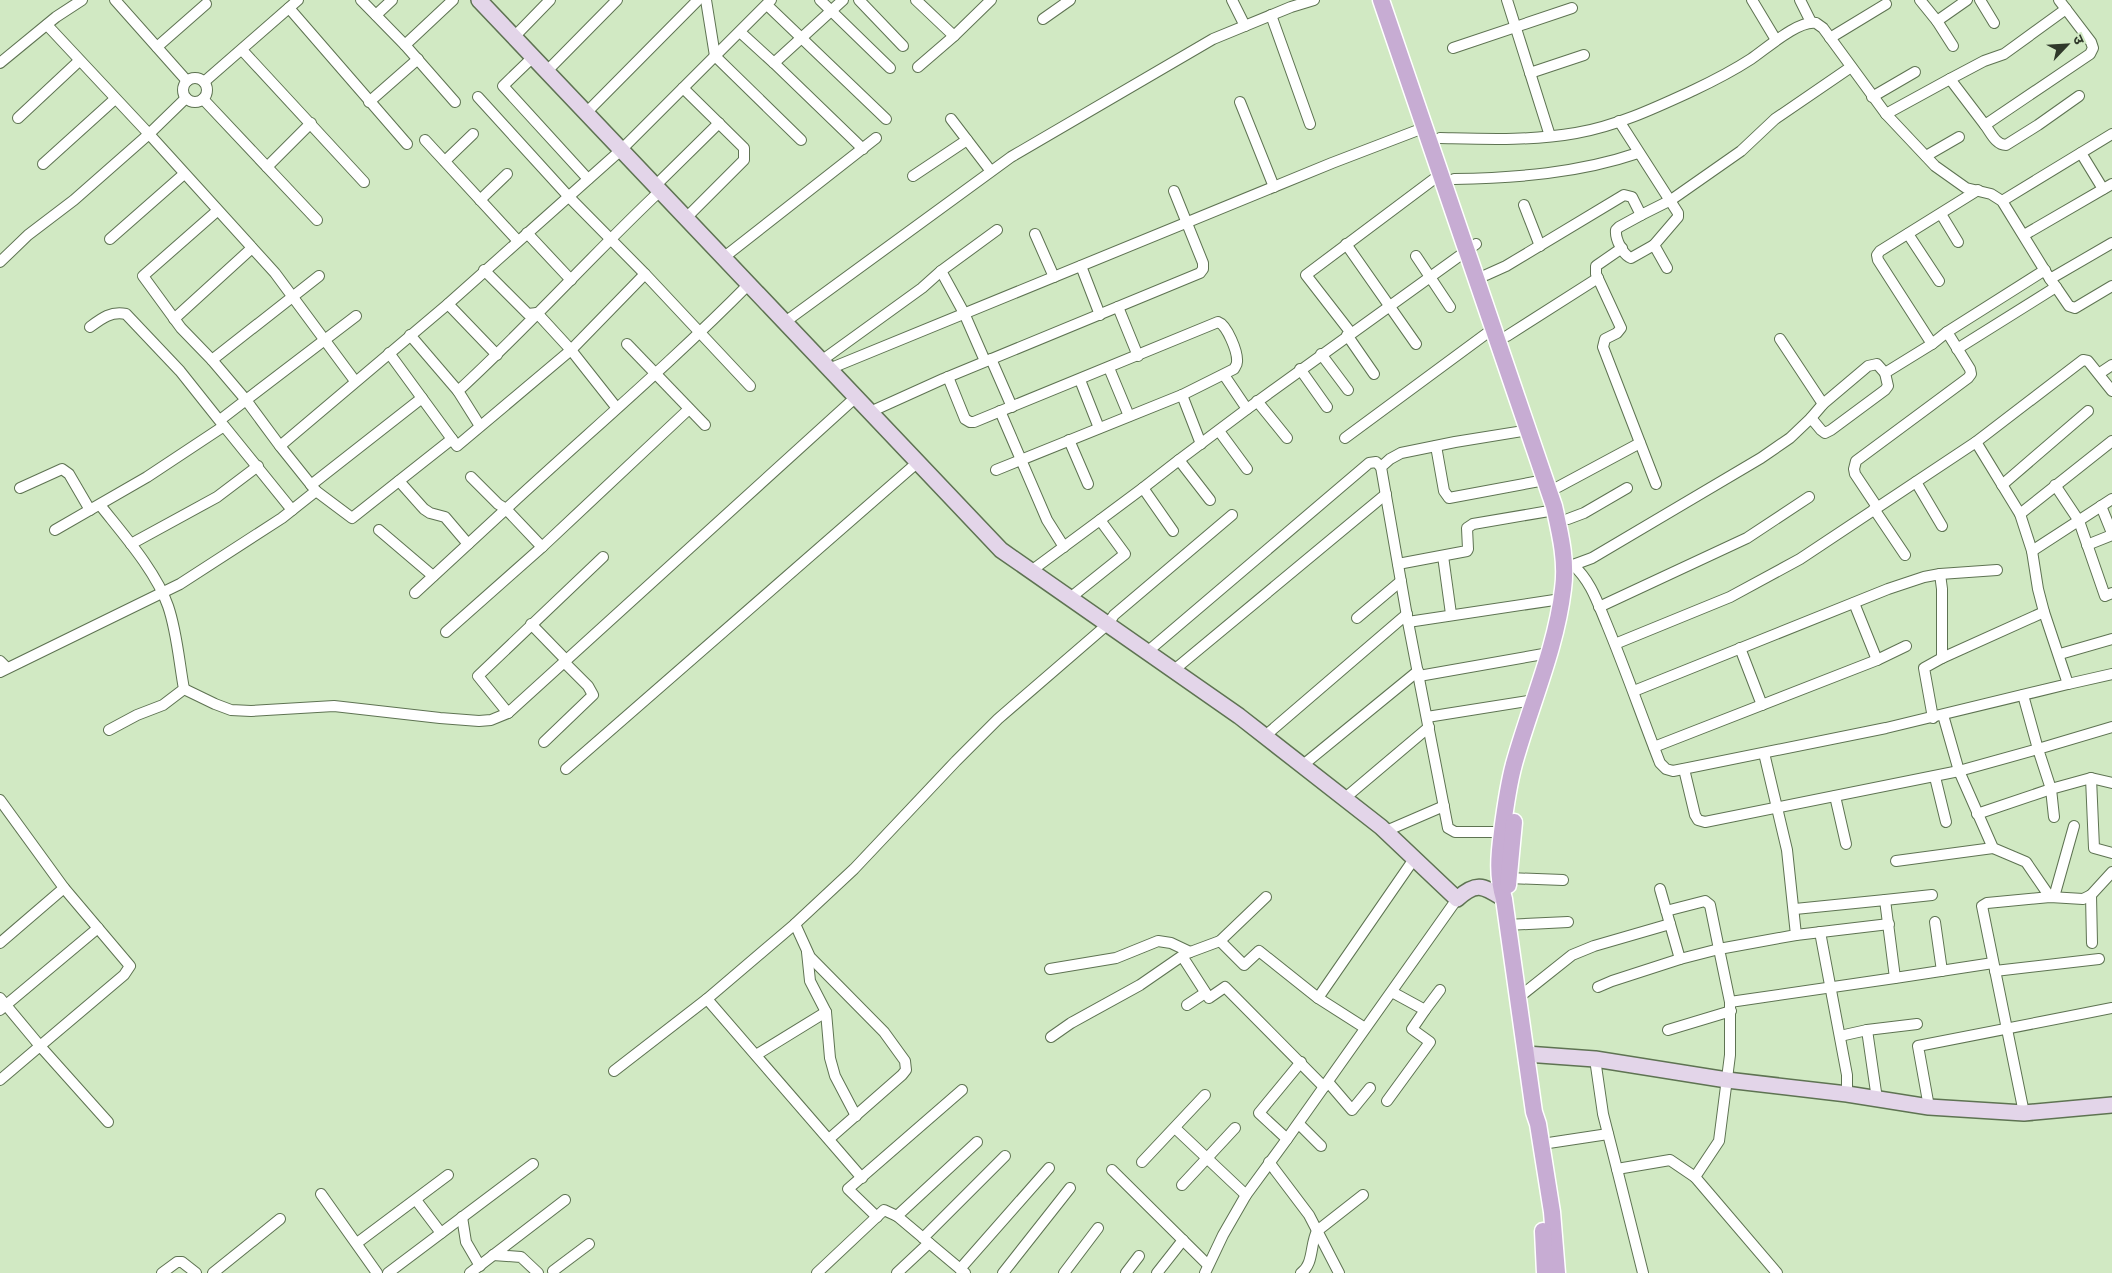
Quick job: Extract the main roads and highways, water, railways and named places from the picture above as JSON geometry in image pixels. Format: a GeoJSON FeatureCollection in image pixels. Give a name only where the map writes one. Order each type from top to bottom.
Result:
{"type":"FeatureCollection","features":[{"type":"Feature","properties":{"kind":"main road"},"geometry":{"type":"LineString","coordinates":[[1382,0],[1426,127],[1448,176]]}},
{"type":"Feature","properties":{"kind":"main road"},"geometry":{"type":"LineString","coordinates":[[1392,0],[1440,138],[1448,176],[1471,247],[1562,514],[1573,589],[1562,650],[1522,770],[1516,802],[1509,878],[1504,899]]}},
{"type":"Feature","properties":{"kind":"main road"},"geometry":{"type":"LineString","coordinates":[[1471,247],[1486,275],[1528,430],[1552,484]]}},
{"type":"Feature","properties":{"kind":"main road"},"geometry":{"type":"LineString","coordinates":[[1557,1273],[1552,1212],[1542,1144],[1534,1112],[1506,925],[1504,899],[1499,882],[1502,832],[1513,766],[1549,653],[1568,565]]}},
{"type":"Feature","properties":{"kind":"main road"},"geometry":{"type":"LineString","coordinates":[[1534,1112],[1532,1125],[1542,1212],[1544,1273]]}}]}
